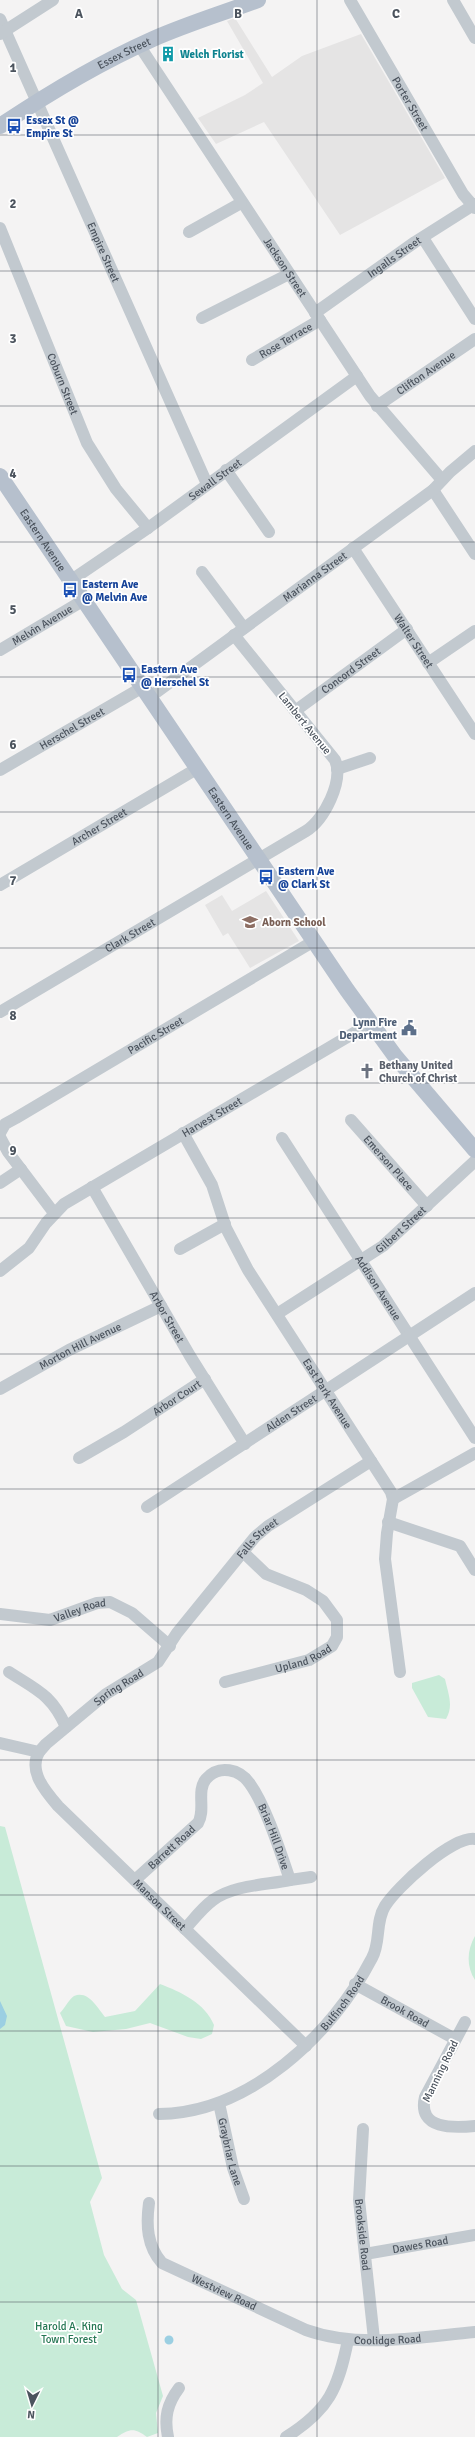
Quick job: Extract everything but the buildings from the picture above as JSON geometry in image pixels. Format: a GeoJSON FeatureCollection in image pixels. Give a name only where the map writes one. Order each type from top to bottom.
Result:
{"type":"FeatureCollection","features":[{"type":"Feature","properties":{"kind":"main road","name":"Essex Street"},"geometry":{"type":"LineString","coordinates":[[0,126],[38,101],[91,70],[139,45],[199,20],[258,0]]}},
{"type":"Feature","properties":{"kind":"main road","name":"Eastern Avenue"},"geometry":{"type":"LineString","coordinates":[[0,476],[371,1023],[419,1086],[475,1150]]}},
{"type":"Feature","properties":{"kind":"street"},"geometry":{"type":"LineString","coordinates":[[3,32],[52,0]]}},
{"type":"Feature","properties":{"kind":"street","name":"Porter Street"},"geometry":{"type":"LineString","coordinates":[[350,0],[463,194],[474,206]]}},
{"type":"Feature","properties":{"kind":"street"},"geometry":{"type":"LineString","coordinates":[[453,0],[475,38]]}},
{"type":"Feature","properties":{"kind":"street","name":"Empire Street"},"geometry":{"type":"LineString","coordinates":[[0,20],[3,32],[38,101],[207,484]]}},
{"type":"Feature","properties":{"kind":"street","name":"Jackson Street"},"geometry":{"type":"LineString","coordinates":[[139,45],[241,202],[377,406],[442,480]]}},
{"type":"Feature","properties":{"kind":"street"},"geometry":{"type":"LineString","coordinates":[[189,232],[241,202]]}},
{"type":"Feature","properties":{"kind":"street","name":"Ingalls Street"},"geometry":{"type":"LineString","coordinates":[[318,316],[423,238],[474,206]]}},
{"type":"Feature","properties":{"kind":"street","name":"Coburn Street"},"geometry":{"type":"LineString","coordinates":[[0,228],[3,245],[87,443],[116,489],[148,528]]}},
{"type":"Feature","properties":{"kind":"street"},"geometry":{"type":"LineString","coordinates":[[423,238],[475,319]]}},
{"type":"Feature","properties":{"kind":"street"},"geometry":{"type":"LineString","coordinates":[[202,318],[289,274]]}},
{"type":"Feature","properties":{"kind":"street","name":"Rose Terrace"},"geometry":{"type":"LineString","coordinates":[[252,360],[318,316]]}},
{"type":"Feature","properties":{"kind":"street","name":"Clifton Avenue"},"geometry":{"type":"LineString","coordinates":[[377,406],[475,339]]}},
{"type":"Feature","properties":{"kind":"street","name":"Sewall Street"},"geometry":{"type":"LineString","coordinates":[[70,581],[148,528],[357,376]]}},
{"type":"Feature","properties":{"kind":"street","name":"Marianna Street"},"geometry":{"type":"LineString","coordinates":[[147,692],[239,632],[434,490],[442,480],[473,455]]}},
{"type":"Feature","properties":{"kind":"street"},"geometry":{"type":"LineString","coordinates":[[226,470],[269,532]]}},
{"type":"Feature","properties":{"kind":"street"},"geometry":{"type":"LineString","coordinates":[[434,490],[475,554]]}},
{"type":"Feature","properties":{"kind":"street","name":"Walter Street"},"geometry":{"type":"LineString","coordinates":[[353,548],[475,734]]}},
{"type":"Feature","properties":{"kind":"street","name":"Lambert Avenue"},"geometry":{"type":"LineString","coordinates":[[202,572],[239,632],[295,711],[332,756],[337,769]]}},
{"type":"Feature","properties":{"kind":"street","name":"Melvin Avenue"},"geometry":{"type":"LineString","coordinates":[[2,645],[84,600]]}},
{"type":"Feature","properties":{"kind":"street","name":"Concord Street"},"geometry":{"type":"LineString","coordinates":[[295,711],[407,629]]}},
{"type":"Feature","properties":{"kind":"street"},"geometry":{"type":"LineString","coordinates":[[428,663],[475,630]]}},
{"type":"Feature","properties":{"kind":"street","name":"Herschel Street"},"geometry":{"type":"LineString","coordinates":[[0,770],[147,692]]}},
{"type":"Feature","properties":{"kind":"street"},"geometry":{"type":"LineString","coordinates":[[259,858],[314,826],[321,818],[331,796],[337,769],[370,758]]}},
{"type":"Feature","properties":{"kind":"street","name":"Archer Street"},"geometry":{"type":"LineString","coordinates":[[0,885],[198,768]]}},
{"type":"Feature","properties":{"kind":"street","name":"Clark Street"},"geometry":{"type":"LineString","coordinates":[[0,1012],[259,858]]}},
{"type":"Feature","properties":{"kind":"street","name":"Pacific Street"},"geometry":{"type":"LineString","coordinates":[[0,1133],[5,1124],[314,941]]}},
{"type":"Feature","properties":{"kind":"street","name":"Harvest Street"},"geometry":{"type":"LineString","coordinates":[[0,1270],[29,1248],[54,1213],[64,1204],[371,1023]]}},
{"type":"Feature","properties":{"kind":"street","name":"Emerson Place"},"geometry":{"type":"LineString","coordinates":[[351,1120],[427,1206]]}},
{"type":"Feature","properties":{"kind":"street","name":"East Park Avenue"},"geometry":{"type":"LineString","coordinates":[[183,1133],[212,1185],[225,1224],[248,1270],[327,1391],[393,1499]]}},
{"type":"Feature","properties":{"kind":"street"},"geometry":{"type":"LineString","coordinates":[[0,1137],[21,1169],[54,1213]]}},
{"type":"Feature","properties":{"kind":"street","name":"Addison Avenue"},"geometry":{"type":"LineString","coordinates":[[282,1138],[475,1438]]}},
{"type":"Feature","properties":{"kind":"street","name":"Gilbert Street"},"geometry":{"type":"LineString","coordinates":[[277,1314],[360,1261],[401,1231],[475,1161]]}},
{"type":"Feature","properties":{"kind":"street"},"geometry":{"type":"LineString","coordinates":[[0,1183],[21,1169]]}},
{"type":"Feature","properties":{"kind":"street","name":"Arbor Street"},"geometry":{"type":"LineString","coordinates":[[92,1187],[161,1306],[245,1444]]}},
{"type":"Feature","properties":{"kind":"street"},"geometry":{"type":"LineString","coordinates":[[180,1250],[225,1224]]}},
{"type":"Feature","properties":{"kind":"street","name":"Alden Street"},"geometry":{"type":"LineString","coordinates":[[147,1507],[327,1391],[409,1334],[475,1293]]}},
{"type":"Feature","properties":{"kind":"street","name":"Morton Hill Avenue"},"geometry":{"type":"LineString","coordinates":[[0,1389],[69,1350],[161,1306]]}},
{"type":"Feature","properties":{"kind":"street","name":"Arbor Court"},"geometry":{"type":"LineString","coordinates":[[79,1458],[205,1379]]}},
{"type":"Feature","properties":{"kind":"street"},"geometry":{"type":"LineString","coordinates":[[400,1672],[385,1559],[388,1522],[393,1499],[475,1453]]}},
{"type":"Feature","properties":{"kind":"street","name":"Falls Street"},"geometry":{"type":"LineString","coordinates":[[170,1646],[177,1633],[255,1537],[268,1526],[371,1461]]}},
{"type":"Feature","properties":{"kind":"street"},"geometry":{"type":"LineString","coordinates":[[388,1522],[460,1546],[475,1570]]}},
{"type":"Feature","properties":{"kind":"street","name":"Upland Road"},"geometry":{"type":"LineString","coordinates":[[225,1682],[309,1660],[332,1646],[337,1637],[337,1620],[323,1601],[306,1590],[266,1574],[243,1552]]}},
{"type":"Feature","properties":{"kind":"street","name":"Valley Road"},"geometry":{"type":"LineString","coordinates":[[0,1614],[50,1620],[97,1603],[110,1602],[132,1613],[170,1646]]}},
{"type":"Feature","properties":{"kind":"street","name":"Spring Road"},"geometry":{"type":"LineString","coordinates":[[40,1752],[66,1727],[115,1688],[158,1662],[170,1646]]}},
{"type":"Feature","properties":{"kind":"street"},"geometry":{"type":"LineString","coordinates":[[9,1672],[48,1697],[55,1705],[66,1727]]}},
{"type":"Feature","properties":{"kind":"street"},"geometry":{"type":"LineString","coordinates":[[0,1743],[40,1752]]}},
{"type":"Feature","properties":{"kind":"street","name":"Manson Street"},"geometry":{"type":"LineString","coordinates":[[40,1752],[37,1756],[36,1773],[44,1789],[66,1814],[306,2046]]}},
{"type":"Feature","properties":{"kind":"street","name":"Briar Hill Drive"},"geometry":{"type":"LineString","coordinates":[[185,1929],[204,1908],[221,1895],[242,1889],[290,1880],[257,1796],[244,1776],[232,1770],[219,1770],[207,1778],[202,1787]]}},
{"type":"Feature","properties":{"kind":"street","name":"Barrett Road"},"geometry":{"type":"LineString","coordinates":[[135,1880],[198,1823],[202,1811],[202,1787]]}},
{"type":"Feature","properties":{"kind":"street","name":"Bulfinch Road"},"geometry":{"type":"LineString","coordinates":[[159,2114],[190,2112],[219,2103],[267,2076],[306,2046],[319,2034],[373,1957],[380,1916],[391,1898],[444,1851],[462,1840],[475,1840]]}},
{"type":"Feature","properties":{"kind":"street"},"geometry":{"type":"LineString","coordinates":[[290,1880],[311,1877]]}},
{"type":"Feature","properties":{"kind":"street","name":"Brook Road"},"geometry":{"type":"LineString","coordinates":[[355,1984],[455,2039]]}},
{"type":"Feature","properties":{"kind":"street","name":"Manning Road"},"geometry":{"type":"LineString","coordinates":[[464,2022],[425,2097],[423,2106],[424,2113],[440,2126],[475,2126]]}},
{"type":"Feature","properties":{"kind":"street","name":"Graybriar Lane"},"geometry":{"type":"LineString","coordinates":[[219,2103],[233,2168],[244,2199]]}},
{"type":"Feature","properties":{"kind":"street","name":"Brookside Road"},"geometry":{"type":"LineString","coordinates":[[363,2129],[359,2188],[374,2339]]}},
{"type":"Feature","properties":{"kind":"street","name":"Westview Road"},"geometry":{"type":"LineString","coordinates":[[149,2203],[148,2233],[154,2251],[162,2263],[306,2330],[325,2337],[348,2340]]}},
{"type":"Feature","properties":{"kind":"street","name":"Dawes Road"},"geometry":{"type":"LineString","coordinates":[[365,2254],[475,2235]]}},
{"type":"Feature","properties":{"kind":"street","name":"Coolidge Road"},"geometry":{"type":"LineString","coordinates":[[286,2437],[308,2423],[324,2408],[344,2360],[348,2340],[475,2332]]}},
{"type":"Feature","properties":{"kind":"street"},"geometry":{"type":"LineString","coordinates":[[168,2437],[166,2414],[172,2396],[179,2388]]}},
{"type":"Feature","properties":{"kind":"shaded area"},"geometry":{"type":"Polygon","coordinates":[[[235,18],[272,77],[302,56],[361,34],[445,178],[340,235],[264,122],[216,144],[198,118],[245,95],[263,83],[227,21],[235,18]]]}},
{"type":"Feature","properties":{"kind":"shaded area","name":"Aborn School"},"geometry":{"type":"Polygon","coordinates":[[[266,891],[299,941],[250,968],[228,933],[223,936],[205,905],[222,895],[232,911],[266,891]]]}},
{"type":"Feature","properties":{"kind":"green space"},"geometry":{"type":"Polygon","coordinates":[[[439,1675],[445,1679],[450,1699],[450,1709],[446,1719],[428,1717],[412,1688],[412,1683],[439,1675]]]}},
{"type":"Feature","properties":{"kind":"green space","name":"Harold A. King Town Forest"},"geometry":{"type":"Polygon","coordinates":[[[0,1826],[5,1827],[102,2178],[90,2202],[104,2255],[122,2289],[136,2300],[163,2396],[156,2413],[158,2433],[147,2437],[132,2430],[117,2437],[0,2437],[0,1826]]]}},
{"type":"Feature","properties":{"kind":"green space"},"geometry":{"type":"Polygon","coordinates":[[[475,1936],[475,1980],[470,1969],[469,1952],[475,1936]]]}},
{"type":"Feature","properties":{"kind":"green space"},"geometry":{"type":"Polygon","coordinates":[[[160,1984],[192,1999],[205,2010],[214,2025],[212,2034],[201,2039],[188,2037],[150,2023],[126,2029],[93,2032],[66,2026],[60,2013],[72,1997],[79,1995],[84,1995],[92,2000],[105,2017],[135,2011],[160,1984]]]}},
{"type":"Feature","properties":{"kind":"water"},"geometry":{"type":"Polygon","coordinates":[[[0,2001],[7,2016],[5,2025],[0,2029],[0,2001]]]}},
{"type":"Feature","properties":{"kind":"water"},"geometry":{"type":"Polygon","coordinates":[[[169,2335],[174,2340],[169,2345],[164,2340],[169,2335]]]}},
{"type":"Feature","properties":{"kind":"place","name":"Welch Florist"},"geometry":{"type":"Point","coordinates":[168,54]}},
{"type":"Feature","properties":{"kind":"place","name":"Essex St @ Empire St"},"geometry":{"type":"Point","coordinates":[14,126]}},
{"type":"Feature","properties":{"kind":"place","name":"Eastern Ave @ Melvin Ave"},"geometry":{"type":"Point","coordinates":[70,590]}},
{"type":"Feature","properties":{"kind":"place","name":"Eastern Ave @ Herschel St"},"geometry":{"type":"Point","coordinates":[129,675]}},
{"type":"Feature","properties":{"kind":"place","name":"Eastern Ave @ Clark St"},"geometry":{"type":"Point","coordinates":[266,877]}},
{"type":"Feature","properties":{"kind":"place","name":"Aborn School"},"geometry":{"type":"Point","coordinates":[250,922]}},
{"type":"Feature","properties":{"kind":"place","name":"Lynn Fire Department"},"geometry":{"type":"Point","coordinates":[409,1028]}},
{"type":"Feature","properties":{"kind":"place","name":"Bethany United Church of Christ"},"geometry":{"type":"Point","coordinates":[367,1071]}}]}
